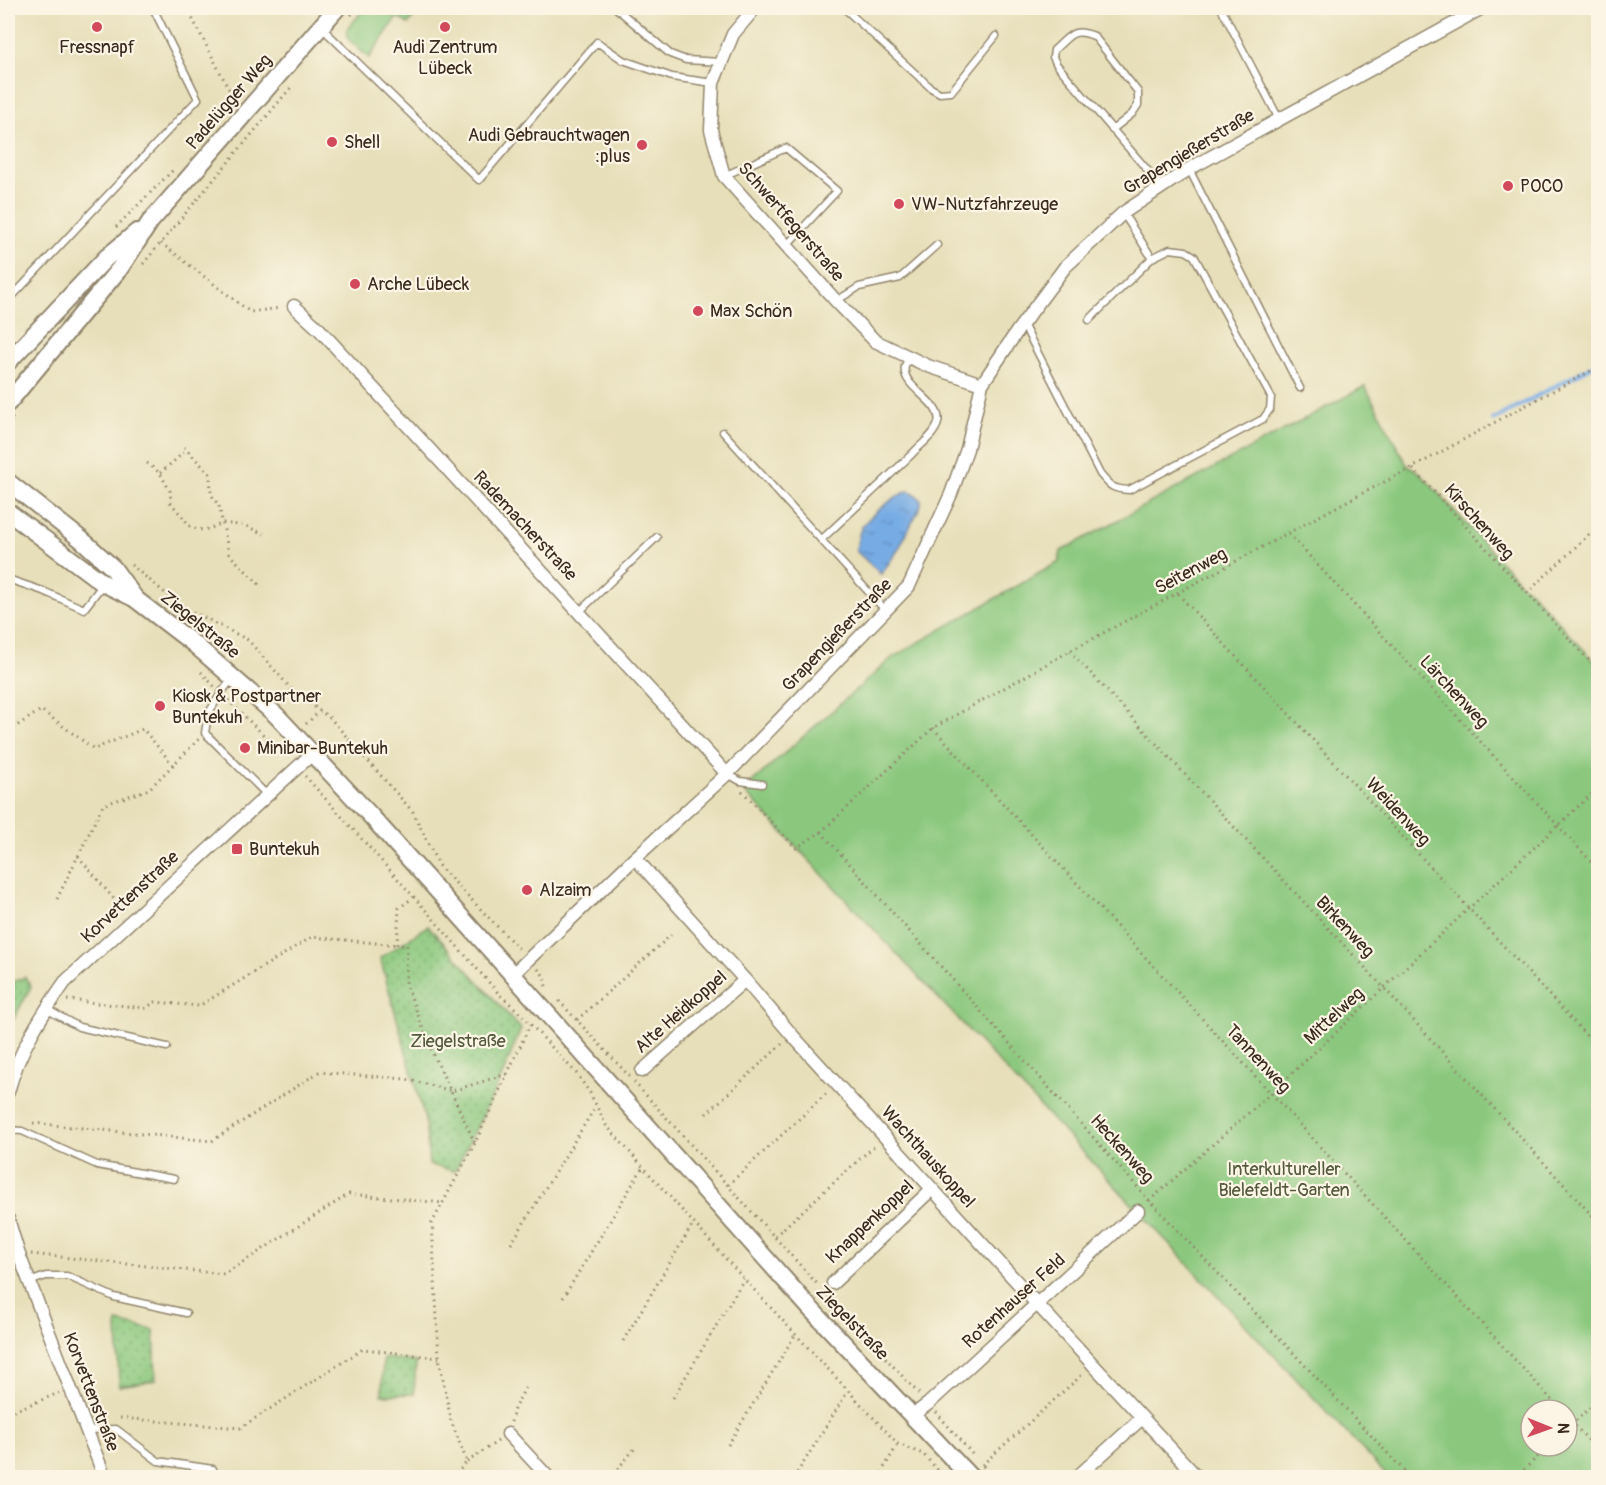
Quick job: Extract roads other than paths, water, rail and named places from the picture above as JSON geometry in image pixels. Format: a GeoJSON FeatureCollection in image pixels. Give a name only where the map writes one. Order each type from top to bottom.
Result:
{"type":"FeatureCollection","features":[{"type":"Feature","properties":{"kind":"main road","name":"Padelügger Weg"},"geometry":{"type":"LineString","coordinates":[[11,409],[120,268],[150,222],[243,116],[327,32],[337,8]]}},
{"type":"Feature","properties":{"kind":"main road","name":"Padelügger Weg"},"geometry":{"type":"LineString","coordinates":[[8,363],[106,258],[150,222]]}},
{"type":"Feature","properties":{"kind":"main road","name":"Ziegelstraße"},"geometry":{"type":"LineString","coordinates":[[8,482],[82,540],[113,568],[135,598]]}},
{"type":"Feature","properties":{"kind":"main road","name":"Ziegelstraße"},"geometry":{"type":"LineString","coordinates":[[8,512],[103,584],[135,598],[234,677],[276,715],[513,974],[809,1307],[972,1474]]}},
{"type":"Feature","properties":{"kind":"street","name":"Schwertfegerstraße"},"geometry":{"type":"LineString","coordinates":[[755,8],[733,34],[713,83],[711,130],[724,176],[875,341],[928,366],[982,384]]}},
{"type":"Feature","properties":{"kind":"street","name":"Grapengießerstraße"},"geometry":{"type":"LineString","coordinates":[[513,974],[727,774],[909,586],[951,494],[967,449],[982,384],[1065,267],[1123,213],[1189,170],[1465,11],[1482,8]]}},
{"type":"Feature","properties":{"kind":"street","name":"Rademacherstraße"},"geometry":{"type":"LineString","coordinates":[[294,306],[320,330],[727,774]]}},
{"type":"Feature","properties":{"kind":"street","name":"Korvettenstraße"},"geometry":{"type":"LineString","coordinates":[[8,1092],[10,1075],[39,1020],[65,982],[313,753]]}},
{"type":"Feature","properties":{"kind":"street","name":"Wachthauskoppel"},"geometry":{"type":"LineString","coordinates":[[635,858],[792,1035],[1198,1478]]}},
{"type":"Feature","properties":{"kind":"street","name":"Alte Heidkoppel"},"geometry":{"type":"LineString","coordinates":[[642,1071],[745,980]]}},
{"type":"Feature","properties":{"kind":"street","name":"Knappenkoppel"},"geometry":{"type":"LineString","coordinates":[[833,1282],[932,1189]]}},
{"type":"Feature","properties":{"kind":"street","name":"Rotenhauser Feld"},"geometry":{"type":"LineString","coordinates":[[914,1415],[1138,1212]]}},
{"type":"Feature","properties":{"kind":"street","name":"Korvettenstraße"},"geometry":{"type":"LineString","coordinates":[[8,1219],[29,1282],[105,1478]]}},
{"type":"Feature","properties":{"kind":"street"},"geometry":{"type":"LineString","coordinates":[[1076,1478],[1142,1418]]}},
{"type":"Feature","properties":{"kind":"street"},"geometry":{"type":"LineString","coordinates":[[508,1434],[549,1478]]}},
{"type":"Feature","properties":{"kind":"lane"},"geometry":{"type":"LineString","coordinates":[[8,301],[198,99],[153,8]]}},
{"type":"Feature","properties":{"kind":"lane"},"geometry":{"type":"LineString","coordinates":[[616,8],[670,54],[686,60],[722,62]]}},
{"type":"Feature","properties":{"kind":"lane"},"geometry":{"type":"LineString","coordinates":[[844,8],[940,93],[951,92],[996,36]]}},
{"type":"Feature","properties":{"kind":"lane"},"geometry":{"type":"LineString","coordinates":[[1221,8],[1279,119]]}},
{"type":"Feature","properties":{"kind":"lane"},"geometry":{"type":"LineString","coordinates":[[327,32],[479,180],[597,42],[622,60],[672,77],[713,83]]}},
{"type":"Feature","properties":{"kind":"lane"},"geometry":{"type":"LineString","coordinates":[[1112,130],[1132,114],[1138,105],[1138,92],[1094,36],[1084,32],[1075,32],[1054,50],[1053,57],[1057,65],[1112,130],[1162,187]]}},
{"type":"Feature","properties":{"kind":"lane"},"geometry":{"type":"LineString","coordinates":[[724,176],[786,148],[837,191],[786,246]]}},
{"type":"Feature","properties":{"kind":"lane"},"geometry":{"type":"LineString","coordinates":[[1189,170],[1300,388]]}},
{"type":"Feature","properties":{"kind":"lane"},"geometry":{"type":"LineString","coordinates":[[1123,213],[1152,258]]}},
{"type":"Feature","properties":{"kind":"lane"},"geometry":{"type":"LineString","coordinates":[[836,301],[859,287],[900,278],[937,245]]}},
{"type":"Feature","properties":{"kind":"lane"},"geometry":{"type":"LineString","coordinates":[[1023,324],[1100,474],[1110,486],[1118,490],[1129,490],[1263,419],[1270,409],[1271,397],[1194,256],[1186,251],[1170,249],[1152,258],[1089,320]]}},
{"type":"Feature","properties":{"kind":"lane"},"geometry":{"type":"LineString","coordinates":[[821,540],[933,433],[939,422],[934,407],[907,379],[905,366],[910,357]]}},
{"type":"Feature","properties":{"kind":"lane"},"geometry":{"type":"LineString","coordinates":[[723,432],[886,610]]}},
{"type":"Feature","properties":{"kind":"lane"},"geometry":{"type":"LineString","coordinates":[[579,612],[657,537]]}},
{"type":"Feature","properties":{"kind":"lane"},"geometry":{"type":"LineString","coordinates":[[8,579],[84,609],[103,584]]}},
{"type":"Feature","properties":{"kind":"lane"},"geometry":{"type":"LineString","coordinates":[[234,677],[208,714],[205,733],[267,795]]}},
{"type":"Feature","properties":{"kind":"lane"},"geometry":{"type":"LineString","coordinates":[[727,774],[740,782],[762,784]]}},
{"type":"Feature","properties":{"kind":"lane"},"geometry":{"type":"LineString","coordinates":[[46,1009],[79,1027],[167,1047]]}},
{"type":"Feature","properties":{"kind":"lane"},"geometry":{"type":"LineString","coordinates":[[8,1130],[22,1131],[97,1165],[174,1179]]}},
{"type":"Feature","properties":{"kind":"lane"},"geometry":{"type":"LineString","coordinates":[[29,1282],[46,1276],[67,1276],[114,1297],[186,1313]]}},
{"type":"Feature","properties":{"kind":"lane"},"geometry":{"type":"LineString","coordinates":[[87,1430],[116,1429],[158,1461],[213,1469]]}},
{"type":"Feature","properties":{"kind":"water"},"geometry":{"type":"Polygon","coordinates":[[[908,491],[921,500],[921,505],[898,550],[881,574],[856,551],[858,539],[865,522],[908,491]]]}},
{"type":"Feature","properties":{"kind":"waterway"},"geometry":{"type":"LineString","coordinates":[[1493,420],[1598,363]]}},
{"type":"Feature","properties":{"kind":"place","name":"Fressnapf"},"geometry":{"type":"Point","coordinates":[97,27]}},
{"type":"Feature","properties":{"kind":"place","name":"Audi Zentrum Lübeck"},"geometry":{"type":"Point","coordinates":[445,27]}},
{"type":"Feature","properties":{"kind":"place","name":"Shell"},"geometry":{"type":"Point","coordinates":[332,142]}},
{"type":"Feature","properties":{"kind":"place","name":"Audi Gebrauchtwagen :plus"},"geometry":{"type":"Point","coordinates":[642,145]}},
{"type":"Feature","properties":{"kind":"place","name":"POCO"},"geometry":{"type":"Point","coordinates":[1508,186]}},
{"type":"Feature","properties":{"kind":"place","name":"VW-Nutzfahrzeuge"},"geometry":{"type":"Point","coordinates":[899,204]}},
{"type":"Feature","properties":{"kind":"place","name":"Arche Lübeck"},"geometry":{"type":"Point","coordinates":[355,284]}},
{"type":"Feature","properties":{"kind":"place","name":"Max Schön"},"geometry":{"type":"Point","coordinates":[698,311]}},
{"type":"Feature","properties":{"kind":"place","name":"Kiosk & Postpartner Buntekuh"},"geometry":{"type":"Point","coordinates":[160,706]}},
{"type":"Feature","properties":{"kind":"place","name":"Minibar-Buntekuh"},"geometry":{"type":"Point","coordinates":[245,748]}},
{"type":"Feature","properties":{"kind":"place","name":"Buntekuh"},"geometry":{"type":"Point","coordinates":[237,849]}},
{"type":"Feature","properties":{"kind":"place","name":"Alzaim"},"geometry":{"type":"Point","coordinates":[527,890]}},
{"type":"Feature","properties":{"kind":"park label","name":"Interkultureller Bielefeldt-Garten"},"geometry":{"type":"Point","coordinates":[1284,1179]}}]}
